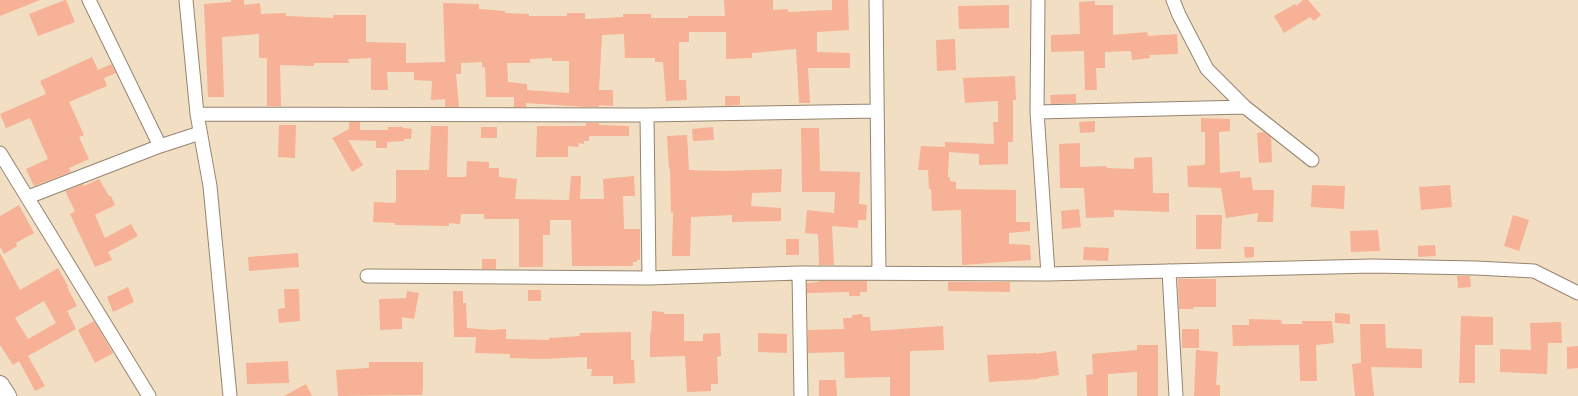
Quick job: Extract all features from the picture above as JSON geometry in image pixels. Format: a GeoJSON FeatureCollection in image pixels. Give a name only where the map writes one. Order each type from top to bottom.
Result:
{"type":"FeatureCollection","features":[{"type":"Feature","properties":{"kind":"street"},"geometry":{"type":"LineString","coordinates":[[90,0],[160,146]]}},
{"type":"Feature","properties":{"kind":"street"},"geometry":{"type":"LineString","coordinates":[[186,0],[197,114],[210,186],[230,396]]}},
{"type":"Feature","properties":{"kind":"street"},"geometry":{"type":"LineString","coordinates":[[876,0],[879,273]]}},
{"type":"Feature","properties":{"kind":"street"},"geometry":{"type":"LineString","coordinates":[[1038,0],[1037,112],[1048,274]]}},
{"type":"Feature","properties":{"kind":"street"},"geometry":{"type":"LineString","coordinates":[[1173,0],[1179,15],[1207,69],[1245,107],[1312,160]]}},
{"type":"Feature","properties":{"kind":"street"},"geometry":{"type":"LineString","coordinates":[[1037,112],[1245,107]]}},
{"type":"Feature","properties":{"kind":"street"},"geometry":{"type":"LineString","coordinates":[[197,114],[647,115],[877,111]]}},
{"type":"Feature","properties":{"kind":"street"},"geometry":{"type":"LineString","coordinates":[[647,115],[649,278]]}},
{"type":"Feature","properties":{"kind":"street"},"geometry":{"type":"LineString","coordinates":[[28,197],[160,146],[200,133]]}},
{"type":"Feature","properties":{"kind":"street"},"geometry":{"type":"LineString","coordinates":[[0,153],[149,396]]}},
{"type":"Feature","properties":{"kind":"street"},"geometry":{"type":"LineString","coordinates":[[367,276],[649,278],[800,273],[1048,274],[1372,266],[1476,268],[1534,271],[1578,293]]}},
{"type":"Feature","properties":{"kind":"street"},"geometry":{"type":"LineString","coordinates":[[1169,271],[1176,396]]}},
{"type":"Feature","properties":{"kind":"street"},"geometry":{"type":"LineString","coordinates":[[800,273],[801,396]]}},
{"type":"Feature","properties":{"kind":"street"},"geometry":{"type":"LineString","coordinates":[[0,385],[7,396]]}},
{"type":"Feature","properties":{"kind":"building"},"geometry":{"type":"Polygon","coordinates":[[[0,0],[40,0],[0,16],[0,0]]]}},
{"type":"Feature","properties":{"kind":"building"},"geometry":{"type":"Polygon","coordinates":[[[65,0],[75,22],[38,36],[29,14],[65,0]]]}},
{"type":"Feature","properties":{"kind":"building"},"geometry":{"type":"Polygon","coordinates":[[[231,0],[244,0],[244,5],[260,3],[261,14],[286,13],[286,16],[333,18],[333,15],[366,15],[366,42],[406,43],[406,63],[445,62],[443,3],[479,4],[479,9],[505,11],[505,13],[529,14],[529,16],[567,16],[567,13],[585,13],[585,19],[623,17],[623,14],[651,14],[651,18],[725,16],[724,0],[773,0],[773,10],[788,9],[788,12],[832,10],[832,0],[848,0],[849,30],[817,32],[817,52],[850,53],[850,68],[808,68],[810,103],[799,103],[796,49],[752,53],[752,58],[726,59],[726,32],[689,32],[689,42],[679,42],[679,80],[686,80],[687,100],[666,101],[663,62],[655,62],[655,58],[625,58],[624,34],[602,35],[599,90],[613,90],[613,106],[599,105],[599,107],[586,107],[526,103],[526,107],[514,107],[514,97],[486,97],[485,67],[482,67],[482,62],[461,63],[461,74],[456,74],[459,107],[445,107],[445,99],[431,100],[432,81],[414,80],[414,72],[387,72],[388,90],[371,90],[371,58],[348,59],[349,63],[314,63],[314,66],[280,65],[281,106],[267,106],[267,58],[259,58],[259,34],[222,37],[224,97],[208,97],[204,4],[231,2],[231,0]],[[552,58],[530,59],[530,63],[507,63],[508,82],[527,84],[527,90],[569,93],[569,61],[552,61],[552,58]]]}},
{"type":"Feature","properties":{"kind":"building"},"geometry":{"type":"Polygon","coordinates":[[[1303,0],[1308,0],[1321,15],[1314,21],[1310,17],[1284,33],[1274,16],[1295,4],[1296,6],[1303,0]]]}},
{"type":"Feature","properties":{"kind":"building"},"geometry":{"type":"Polygon","coordinates":[[[1095,1],[1095,5],[1113,5],[1113,35],[1147,32],[1148,36],[1177,34],[1178,54],[1149,55],[1150,58],[1132,60],[1131,51],[1105,52],[1105,68],[1096,68],[1097,90],[1085,90],[1084,51],[1051,52],[1051,35],[1080,34],[1079,2],[1095,1]]]}},
{"type":"Feature","properties":{"kind":"building"},"geometry":{"type":"Polygon","coordinates":[[[1009,5],[1009,28],[959,29],[958,6],[1009,5]]]}},
{"type":"Feature","properties":{"kind":"building"},"geometry":{"type":"Polygon","coordinates":[[[955,39],[956,70],[937,71],[936,40],[955,39]]]}},
{"type":"Feature","properties":{"kind":"building"},"geometry":{"type":"Polygon","coordinates":[[[92,57],[98,70],[111,64],[116,73],[104,78],[107,86],[69,102],[84,135],[79,137],[89,159],[69,168],[71,172],[34,186],[26,169],[48,159],[30,118],[6,128],[0,114],[46,94],[40,81],[92,57]]]}},
{"type":"Feature","properties":{"kind":"building"},"geometry":{"type":"Polygon","coordinates":[[[1015,76],[1016,100],[1013,100],[1013,142],[1008,142],[1008,164],[979,165],[979,154],[949,152],[948,177],[950,177],[950,181],[956,182],[956,189],[1016,190],[1016,222],[1030,222],[1030,231],[1009,233],[1009,244],[1030,245],[1031,260],[962,265],[961,210],[932,211],[928,170],[918,170],[921,146],[945,147],[945,142],[994,144],[993,122],[998,122],[998,101],[965,103],[963,78],[1015,76]]]}},
{"type":"Feature","properties":{"kind":"building"},"geometry":{"type":"Polygon","coordinates":[[[1076,94],[1076,103],[1051,104],[1050,95],[1076,94]]]}},
{"type":"Feature","properties":{"kind":"building"},"geometry":{"type":"Polygon","coordinates":[[[725,96],[740,96],[740,105],[725,106],[725,96]]]}},
{"type":"Feature","properties":{"kind":"building"},"geometry":{"type":"Polygon","coordinates":[[[1201,118],[1230,119],[1230,131],[1219,132],[1220,173],[1240,171],[1240,178],[1251,177],[1253,190],[1274,190],[1273,222],[1257,222],[1258,213],[1226,218],[1221,188],[1188,187],[1187,166],[1204,165],[1205,163],[1205,132],[1201,132],[1201,118]]]}},
{"type":"Feature","properties":{"kind":"building"},"geometry":{"type":"Polygon","coordinates":[[[1095,121],[1095,132],[1080,133],[1079,122],[1095,121]]]}},
{"type":"Feature","properties":{"kind":"building"},"geometry":{"type":"Polygon","coordinates":[[[349,122],[360,122],[360,130],[388,130],[388,127],[403,127],[412,129],[411,139],[387,142],[387,148],[376,148],[376,141],[348,140],[363,165],[352,172],[333,139],[331,139],[349,129],[349,122]]]}},
{"type":"Feature","properties":{"kind":"building"},"geometry":{"type":"Polygon","coordinates":[[[586,123],[629,126],[629,136],[589,136],[589,141],[584,141],[584,144],[579,143],[578,147],[568,146],[568,157],[536,157],[537,126],[586,126],[586,123]]]}},
{"type":"Feature","properties":{"kind":"building"},"geometry":{"type":"Polygon","coordinates":[[[279,125],[296,125],[295,158],[278,157],[279,125]]]}},
{"type":"Feature","properties":{"kind":"building"},"geometry":{"type":"Polygon","coordinates":[[[431,126],[448,126],[447,177],[466,177],[467,161],[489,162],[489,168],[499,168],[499,177],[517,179],[515,199],[569,200],[571,176],[581,176],[580,199],[604,199],[603,179],[634,176],[635,196],[623,196],[624,229],[640,229],[640,260],[633,262],[633,266],[572,266],[571,220],[550,220],[550,235],[543,235],[543,267],[519,267],[519,219],[484,219],[484,214],[461,214],[460,224],[449,223],[449,226],[395,225],[395,223],[373,222],[374,202],[395,203],[396,201],[396,170],[429,170],[431,126]]]}},
{"type":"Feature","properties":{"kind":"building"},"geometry":{"type":"Polygon","coordinates":[[[481,127],[497,127],[497,138],[481,138],[481,127]]]}},
{"type":"Feature","properties":{"kind":"building"},"geometry":{"type":"Polygon","coordinates":[[[713,127],[714,140],[693,141],[692,129],[713,127]]]}},
{"type":"Feature","properties":{"kind":"building"},"geometry":{"type":"Polygon","coordinates":[[[801,128],[819,128],[820,171],[860,172],[859,204],[867,205],[866,220],[858,220],[858,228],[832,226],[834,265],[819,265],[818,234],[805,233],[807,210],[834,213],[835,192],[802,192],[801,128]]]}},
{"type":"Feature","properties":{"kind":"building"},"geometry":{"type":"Polygon","coordinates":[[[1264,132],[1271,137],[1272,162],[1259,163],[1257,133],[1264,132]]]}},
{"type":"Feature","properties":{"kind":"building"},"geometry":{"type":"Polygon","coordinates":[[[687,135],[689,170],[723,171],[782,169],[781,192],[752,193],[751,206],[781,208],[781,221],[732,222],[732,215],[691,217],[690,256],[672,256],[673,212],[671,213],[670,169],[667,136],[687,135]]]}},
{"type":"Feature","properties":{"kind":"building"},"geometry":{"type":"Polygon","coordinates":[[[1080,143],[1080,167],[1106,166],[1107,168],[1134,169],[1134,158],[1152,157],[1153,193],[1169,193],[1169,212],[1114,210],[1114,217],[1086,218],[1084,188],[1060,188],[1059,144],[1080,143]]]}},
{"type":"Feature","properties":{"kind":"building"},"geometry":{"type":"Polygon","coordinates":[[[99,179],[109,196],[111,196],[115,205],[95,215],[105,238],[131,224],[138,236],[108,252],[112,260],[95,267],[70,214],[75,211],[65,191],[83,184],[84,186],[99,179]]]}},
{"type":"Feature","properties":{"kind":"building"},"geometry":{"type":"Polygon","coordinates":[[[1312,185],[1345,186],[1344,209],[1311,207],[1312,185]]]}},
{"type":"Feature","properties":{"kind":"building"},"geometry":{"type":"Polygon","coordinates":[[[1450,185],[1452,207],[1421,210],[1419,187],[1450,185]]]}},
{"type":"Feature","properties":{"kind":"building"},"geometry":{"type":"Polygon","coordinates":[[[19,205],[34,233],[16,243],[17,246],[4,254],[0,247],[0,216],[19,205]]]}},
{"type":"Feature","properties":{"kind":"building"},"geometry":{"type":"Polygon","coordinates":[[[1079,209],[1081,227],[1062,229],[1061,211],[1079,209]]]}},
{"type":"Feature","properties":{"kind":"building"},"geometry":{"type":"Polygon","coordinates":[[[1196,215],[1222,215],[1221,249],[1196,249],[1196,215]]]}},
{"type":"Feature","properties":{"kind":"building"},"geometry":{"type":"Polygon","coordinates":[[[1513,215],[1529,220],[1519,251],[1504,246],[1513,215]]]}},
{"type":"Feature","properties":{"kind":"building"},"geometry":{"type":"Polygon","coordinates":[[[1378,230],[1380,251],[1351,252],[1350,231],[1378,230]]]}},
{"type":"Feature","properties":{"kind":"building"},"geometry":{"type":"Polygon","coordinates":[[[786,239],[799,239],[799,255],[786,255],[786,239]]]}},
{"type":"Feature","properties":{"kind":"building"},"geometry":{"type":"Polygon","coordinates":[[[1435,245],[1436,256],[1418,257],[1418,246],[1435,245]]]}},
{"type":"Feature","properties":{"kind":"building"},"geometry":{"type":"Polygon","coordinates":[[[1084,247],[1109,248],[1108,261],[1083,260],[1084,247]]]}},
{"type":"Feature","properties":{"kind":"building"},"geometry":{"type":"Polygon","coordinates":[[[1244,247],[1254,247],[1254,257],[1245,258],[1244,247]]]}},
{"type":"Feature","properties":{"kind":"building"},"geometry":{"type":"Polygon","coordinates":[[[0,253],[20,290],[58,268],[77,306],[67,311],[76,329],[28,356],[45,386],[35,391],[19,361],[13,365],[0,345],[0,253]],[[44,301],[15,318],[28,339],[56,323],[44,301]]]}},
{"type":"Feature","properties":{"kind":"building"},"geometry":{"type":"Polygon","coordinates":[[[298,253],[299,267],[249,271],[248,257],[298,253]]]}},
{"type":"Feature","properties":{"kind":"building"},"geometry":{"type":"Polygon","coordinates":[[[482,259],[496,259],[496,269],[482,269],[482,259]]]}},
{"type":"Feature","properties":{"kind":"building"},"geometry":{"type":"Polygon","coordinates":[[[1457,276],[1470,276],[1471,287],[1458,288],[1457,276]]]}},
{"type":"Feature","properties":{"kind":"building"},"geometry":{"type":"Polygon","coordinates":[[[1178,279],[1216,279],[1216,307],[1193,307],[1194,309],[1179,309],[1178,279]]]}},
{"type":"Feature","properties":{"kind":"building"},"geometry":{"type":"Polygon","coordinates":[[[819,281],[867,281],[867,292],[860,292],[860,296],[849,296],[849,292],[807,293],[807,283],[819,281]]]}},
{"type":"Feature","properties":{"kind":"building"},"geometry":{"type":"Polygon","coordinates":[[[948,282],[1010,282],[1010,292],[948,291],[948,282]]]}},
{"type":"Feature","properties":{"kind":"building"},"geometry":{"type":"Polygon","coordinates":[[[128,287],[134,302],[113,312],[107,297],[128,287]]]}},
{"type":"Feature","properties":{"kind":"building"},"geometry":{"type":"Polygon","coordinates":[[[284,289],[299,289],[300,321],[279,323],[278,309],[285,308],[284,289]]]}},
{"type":"Feature","properties":{"kind":"building"},"geometry":{"type":"Polygon","coordinates":[[[528,290],[541,290],[541,301],[528,301],[528,290]]]}},
{"type":"Feature","properties":{"kind":"building"},"geometry":{"type":"Polygon","coordinates":[[[407,291],[419,293],[414,319],[402,317],[402,329],[380,330],[379,299],[406,298],[407,291]]]}},
{"type":"Feature","properties":{"kind":"building"},"geometry":{"type":"Polygon","coordinates":[[[453,291],[463,291],[463,303],[466,303],[467,328],[491,330],[506,329],[506,339],[549,340],[549,338],[580,336],[579,333],[631,332],[631,360],[634,360],[635,383],[613,384],[613,376],[591,376],[592,369],[587,369],[587,357],[541,359],[510,358],[510,354],[475,353],[476,337],[454,337],[453,291]]]}},
{"type":"Feature","properties":{"kind":"building"},"geometry":{"type":"Polygon","coordinates":[[[652,311],[664,312],[664,314],[684,314],[684,341],[703,341],[703,334],[720,333],[721,356],[717,357],[718,384],[711,384],[711,391],[687,392],[685,356],[650,357],[652,311]]]}},
{"type":"Feature","properties":{"kind":"building"},"geometry":{"type":"Polygon","coordinates":[[[1335,313],[1350,314],[1350,324],[1335,323],[1335,313]]]}},
{"type":"Feature","properties":{"kind":"building"},"geometry":{"type":"Polygon","coordinates":[[[862,314],[863,317],[870,317],[871,331],[943,326],[944,350],[910,351],[910,396],[890,396],[890,377],[845,378],[844,352],[808,353],[808,330],[844,329],[843,318],[852,318],[852,315],[862,314]]]}},
{"type":"Feature","properties":{"kind":"building"},"geometry":{"type":"Polygon","coordinates":[[[1461,316],[1493,317],[1493,345],[1475,345],[1475,383],[1459,383],[1461,316]]]}},
{"type":"Feature","properties":{"kind":"building"},"geometry":{"type":"Polygon","coordinates":[[[1249,319],[1281,320],[1282,324],[1302,324],[1302,321],[1332,321],[1334,343],[1316,345],[1317,381],[1300,381],[1299,345],[1233,346],[1232,325],[1249,325],[1249,319]]]}},
{"type":"Feature","properties":{"kind":"building"},"geometry":{"type":"Polygon","coordinates":[[[94,321],[113,353],[95,363],[78,330],[94,321]]]}},
{"type":"Feature","properties":{"kind":"building"},"geometry":{"type":"Polygon","coordinates":[[[1561,322],[1562,343],[1548,343],[1547,374],[1500,372],[1500,349],[1531,350],[1530,323],[1561,322]]]}},
{"type":"Feature","properties":{"kind":"building"},"geometry":{"type":"Polygon","coordinates":[[[1360,324],[1385,324],[1386,348],[1422,349],[1422,368],[1371,367],[1374,396],[1355,396],[1352,364],[1361,363],[1360,324]]]}},
{"type":"Feature","properties":{"kind":"building"},"geometry":{"type":"Polygon","coordinates":[[[1182,329],[1199,329],[1199,348],[1182,348],[1182,329]]]}},
{"type":"Feature","properties":{"kind":"building"},"geometry":{"type":"Polygon","coordinates":[[[758,333],[787,334],[787,353],[758,352],[758,333]]]}},
{"type":"Feature","properties":{"kind":"building"},"geometry":{"type":"Polygon","coordinates":[[[1137,345],[1158,345],[1158,396],[1137,396],[1137,372],[1108,374],[1108,396],[1087,396],[1086,375],[1093,374],[1092,354],[1137,350],[1137,345]]]}},
{"type":"Feature","properties":{"kind":"building"},"geometry":{"type":"Polygon","coordinates":[[[1578,346],[1578,368],[1567,369],[1567,347],[1578,346]]]}},
{"type":"Feature","properties":{"kind":"building"},"geometry":{"type":"Polygon","coordinates":[[[1196,350],[1218,352],[1216,385],[1220,385],[1220,396],[1194,396],[1196,350]]]}},
{"type":"Feature","properties":{"kind":"building"},"geometry":{"type":"Polygon","coordinates":[[[1056,351],[1059,375],[1038,379],[989,382],[987,355],[1036,354],[1056,351]]]}},
{"type":"Feature","properties":{"kind":"building"},"geometry":{"type":"Polygon","coordinates":[[[288,361],[289,383],[247,384],[246,363],[288,361]]]}},
{"type":"Feature","properties":{"kind":"building"},"geometry":{"type":"Polygon","coordinates":[[[369,362],[423,362],[422,395],[338,396],[336,370],[369,368],[369,362]]]}},
{"type":"Feature","properties":{"kind":"building"},"geometry":{"type":"Polygon","coordinates":[[[819,380],[836,380],[837,396],[819,396],[819,380]]]}},
{"type":"Feature","properties":{"kind":"building"},"geometry":{"type":"Polygon","coordinates":[[[306,384],[312,396],[284,396],[306,384]]]}}]}
